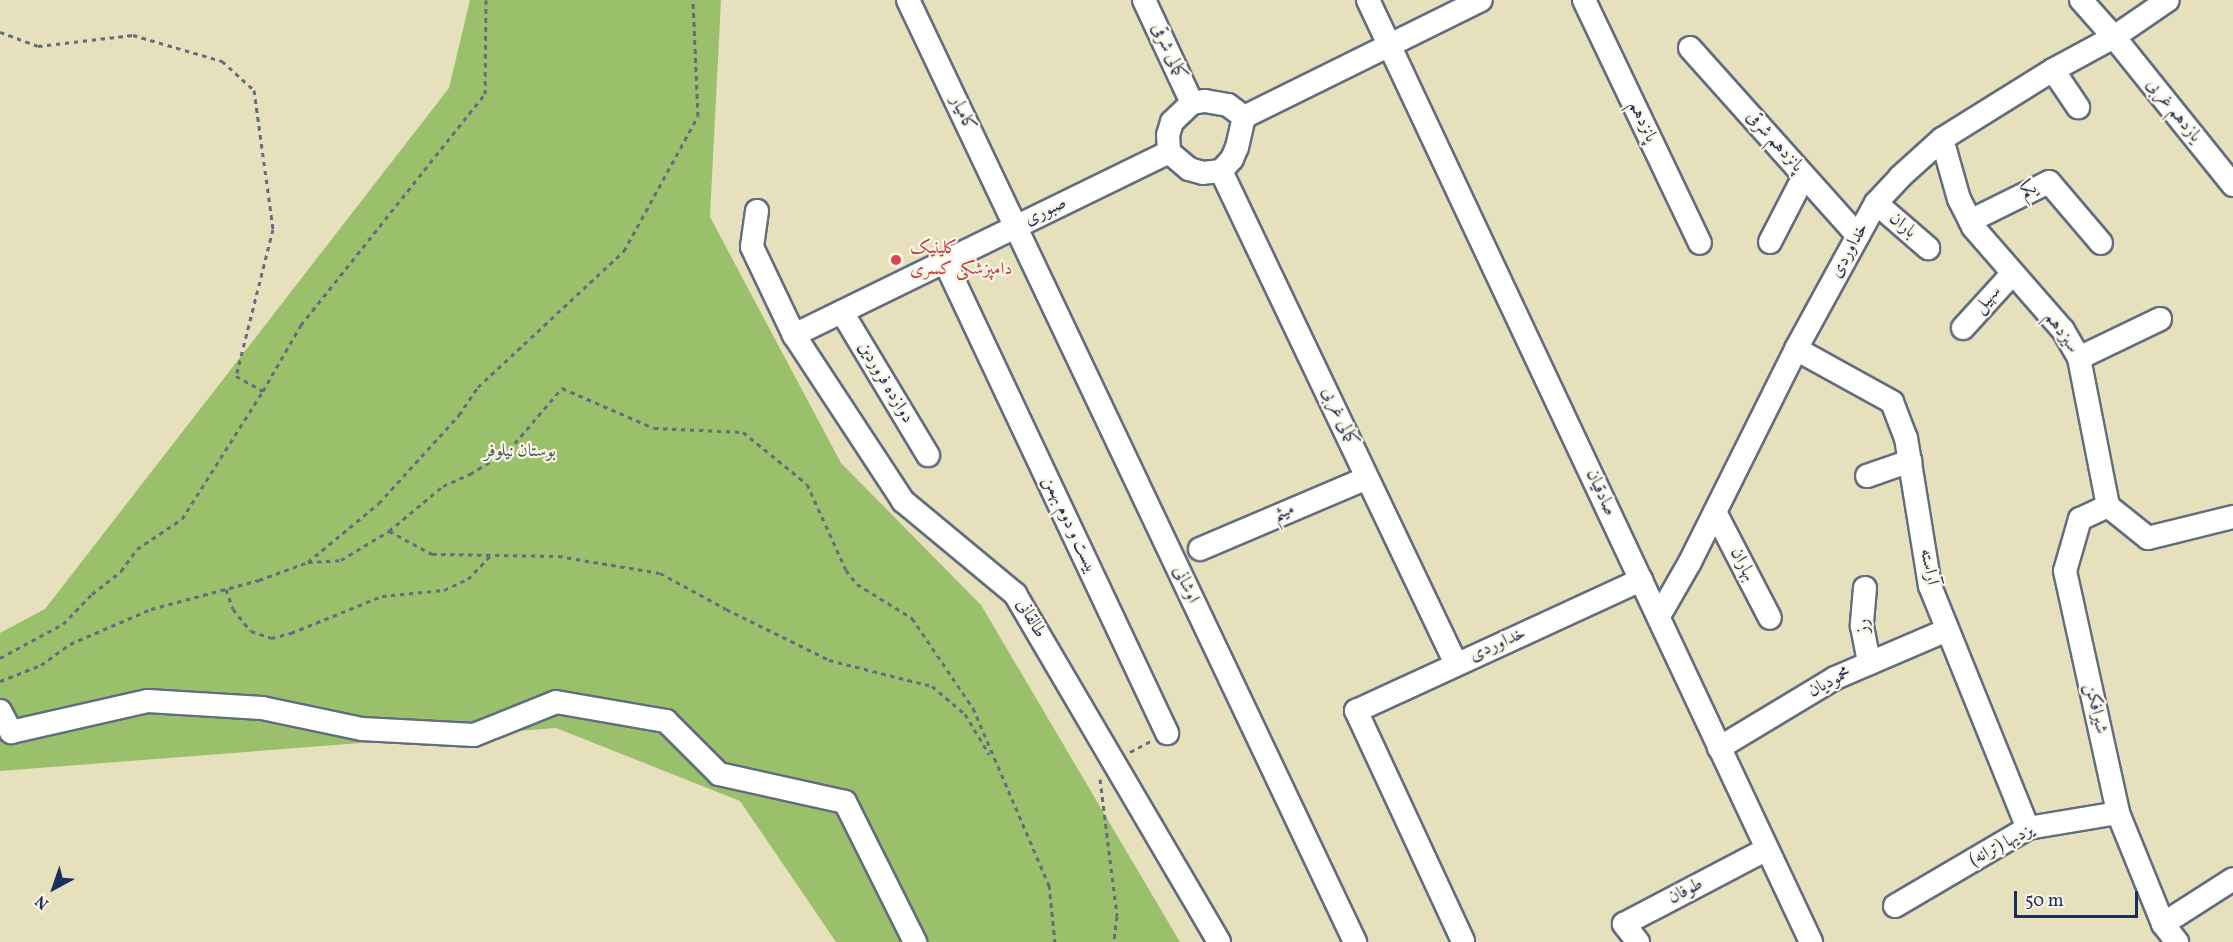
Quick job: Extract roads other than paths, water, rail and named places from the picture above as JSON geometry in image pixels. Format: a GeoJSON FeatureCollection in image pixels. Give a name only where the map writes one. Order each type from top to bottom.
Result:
{"type":"FeatureCollection","features":[{"type":"Feature","properties":{"kind":"street","name":"کامیار"},"geometry":{"type":"LineString","coordinates":[[908,0],[1016,227]]}},
{"type":"Feature","properties":{"kind":"street","name":"کمالی شرقی"},"geometry":{"type":"LineString","coordinates":[[1144,0],[1192,104]]}},
{"type":"Feature","properties":{"kind":"street","name":"صادقیان"},"geometry":{"type":"LineString","coordinates":[[1368,0],[1811,942]]}},
{"type":"Feature","properties":{"kind":"street","name":"پانزدهم"},"geometry":{"type":"LineString","coordinates":[[1584,0],[1700,243]]}},
{"type":"Feature","properties":{"kind":"street","name":"یازدهم غربی"},"geometry":{"type":"LineString","coordinates":[[2081,0],[2114,37],[2233,185]]}},
{"type":"Feature","properties":{"kind":"street","name":"خداوردی"},"geometry":{"type":"LineString","coordinates":[[1659,616],[1715,512],[1796,349],[1876,203],[1900,177],[1942,139],[2053,70],[2114,37],[2168,0]]}},
{"type":"Feature","properties":{"kind":"street"},"geometry":{"type":"LineString","coordinates":[[1244,117],[1478,1]]}},
{"type":"Feature","properties":{"kind":"street","name":"پانزدهم شرقی"},"geometry":{"type":"LineString","coordinates":[[1690,48],[1858,236]]}},
{"type":"Feature","properties":{"kind":"street"},"geometry":{"type":"LineString","coordinates":[[2053,70],[2078,107]]}},
{"type":"Feature","properties":{"kind":"street"},"geometry":{"type":"LineString","coordinates":[[1215,101],[1228,105],[1244,117],[1232,159],[1221,171],[1203,172],[1189,169],[1169,152],[1168,135],[1172,122],[1192,104],[1215,101]]}},
{"type":"Feature","properties":{"kind":"street","name":"سیزدهم"},"geometry":{"type":"LineString","coordinates":[[1942,139],[1959,199],[1970,221],[2063,330],[2079,358],[2108,506]]}},
{"type":"Feature","properties":{"kind":"street","name":"صبوری"},"geometry":{"type":"LineString","coordinates":[[794,335],[1169,152]]}},
{"type":"Feature","properties":{"kind":"street","name":"کمالی غربی"},"geometry":{"type":"LineString","coordinates":[[1221,171],[1456,664]]}},
{"type":"Feature","properties":{"kind":"street"},"geometry":{"type":"LineString","coordinates":[[1770,242],[1804,176]]}},
{"type":"Feature","properties":{"kind":"street","name":"یکم"},"geometry":{"type":"LineString","coordinates":[[1970,221],[2049,182],[2101,243]]}},
{"type":"Feature","properties":{"kind":"street","name":"باران"},"geometry":{"type":"LineString","coordinates":[[1876,203],[1928,248]]}},
{"type":"Feature","properties":{"kind":"street","name":"طالقانی"},"geometry":{"type":"LineString","coordinates":[[758,211],[752,247],[794,335],[903,501],[1015,594],[1106,767],[1219,942]]}},
{"type":"Feature","properties":{"kind":"street","name":"اوشانی"},"geometry":{"type":"LineString","coordinates":[[1016,227],[1348,940]]}},
{"type":"Feature","properties":{"kind":"street","name":"بیست و دوم بهمن"},"geometry":{"type":"LineString","coordinates":[[945,262],[1167,733]]}},
{"type":"Feature","properties":{"kind":"street","name":"سهیل"},"geometry":{"type":"LineString","coordinates":[[1963,327],[2013,273]]}},
{"type":"Feature","properties":{"kind":"street","name":"دوازده فروردین"},"geometry":{"type":"LineString","coordinates":[[842,312],[928,455]]}},
{"type":"Feature","properties":{"kind":"street"},"geometry":{"type":"LineString","coordinates":[[2079,358],[2160,319]]}},
{"type":"Feature","properties":{"kind":"street","name":"آراسته"},"geometry":{"type":"LineString","coordinates":[[1796,349],[1893,402],[1906,438],[1930,586],[2028,828]]}},
{"type":"Feature","properties":{"kind":"street"},"geometry":{"type":"LineString","coordinates":[[1867,476],[1910,461]]}},
{"type":"Feature","properties":{"kind":"street","name":"میثم"},"geometry":{"type":"LineString","coordinates":[[1200,549],[1367,478]]}},
{"type":"Feature","properties":{"kind":"street"},"geometry":{"type":"LineString","coordinates":[[2108,506],[2148,538],[2233,517]]}},
{"type":"Feature","properties":{"kind":"street","name":"شیرافکن"},"geometry":{"type":"LineString","coordinates":[[2108,506],[2080,519],[2065,571],[2118,813],[2163,924],[2177,942]]}},
{"type":"Feature","properties":{"kind":"street","name":"بهاران"},"geometry":{"type":"LineString","coordinates":[[1715,512],[1770,618]]}},
{"type":"Feature","properties":{"kind":"street","name":"خداوردی"},"geometry":{"type":"LineString","coordinates":[[1463,941],[1356,711],[1641,580]]}},
{"type":"Feature","properties":{"kind":"street","name":"رز"},"geometry":{"type":"LineString","coordinates":[[1865,588],[1862,626],[1869,663]]}},
{"type":"Feature","properties":{"kind":"street","name":"محمودیان"},"geometry":{"type":"LineString","coordinates":[[1719,748],[1835,678],[1947,630]]}},
{"type":"Feature","properties":{"kind":"street"},"geometry":{"type":"LineString","coordinates":[[0,711],[11,732],[148,701],[262,708],[362,729],[474,735],[556,702],[666,722],[719,774],[845,802],[915,942]]}},
{"type":"Feature","properties":{"kind":"street","name":"یزدیها (ترانه)"},"geometry":{"type":"LineString","coordinates":[[1895,906],[2028,828],[2118,813]]}},
{"type":"Feature","properties":{"kind":"street","name":"طوفان"},"geometry":{"type":"LineString","coordinates":[[1638,942],[1624,924],[1767,849]]}},
{"type":"Feature","properties":{"kind":"street"},"geometry":{"type":"LineString","coordinates":[[2163,924],[2233,879]]}},
{"type":"Feature","properties":{"kind":"place","name":"کلینیک دامپزشکی کسری"},"geometry":{"type":"Point","coordinates":[896,260]}},
{"type":"Feature","properties":{"kind":"park label","name":"بوستان نیلوفر"},"geometry":{"type":"Point","coordinates":[520,452]}}]}
